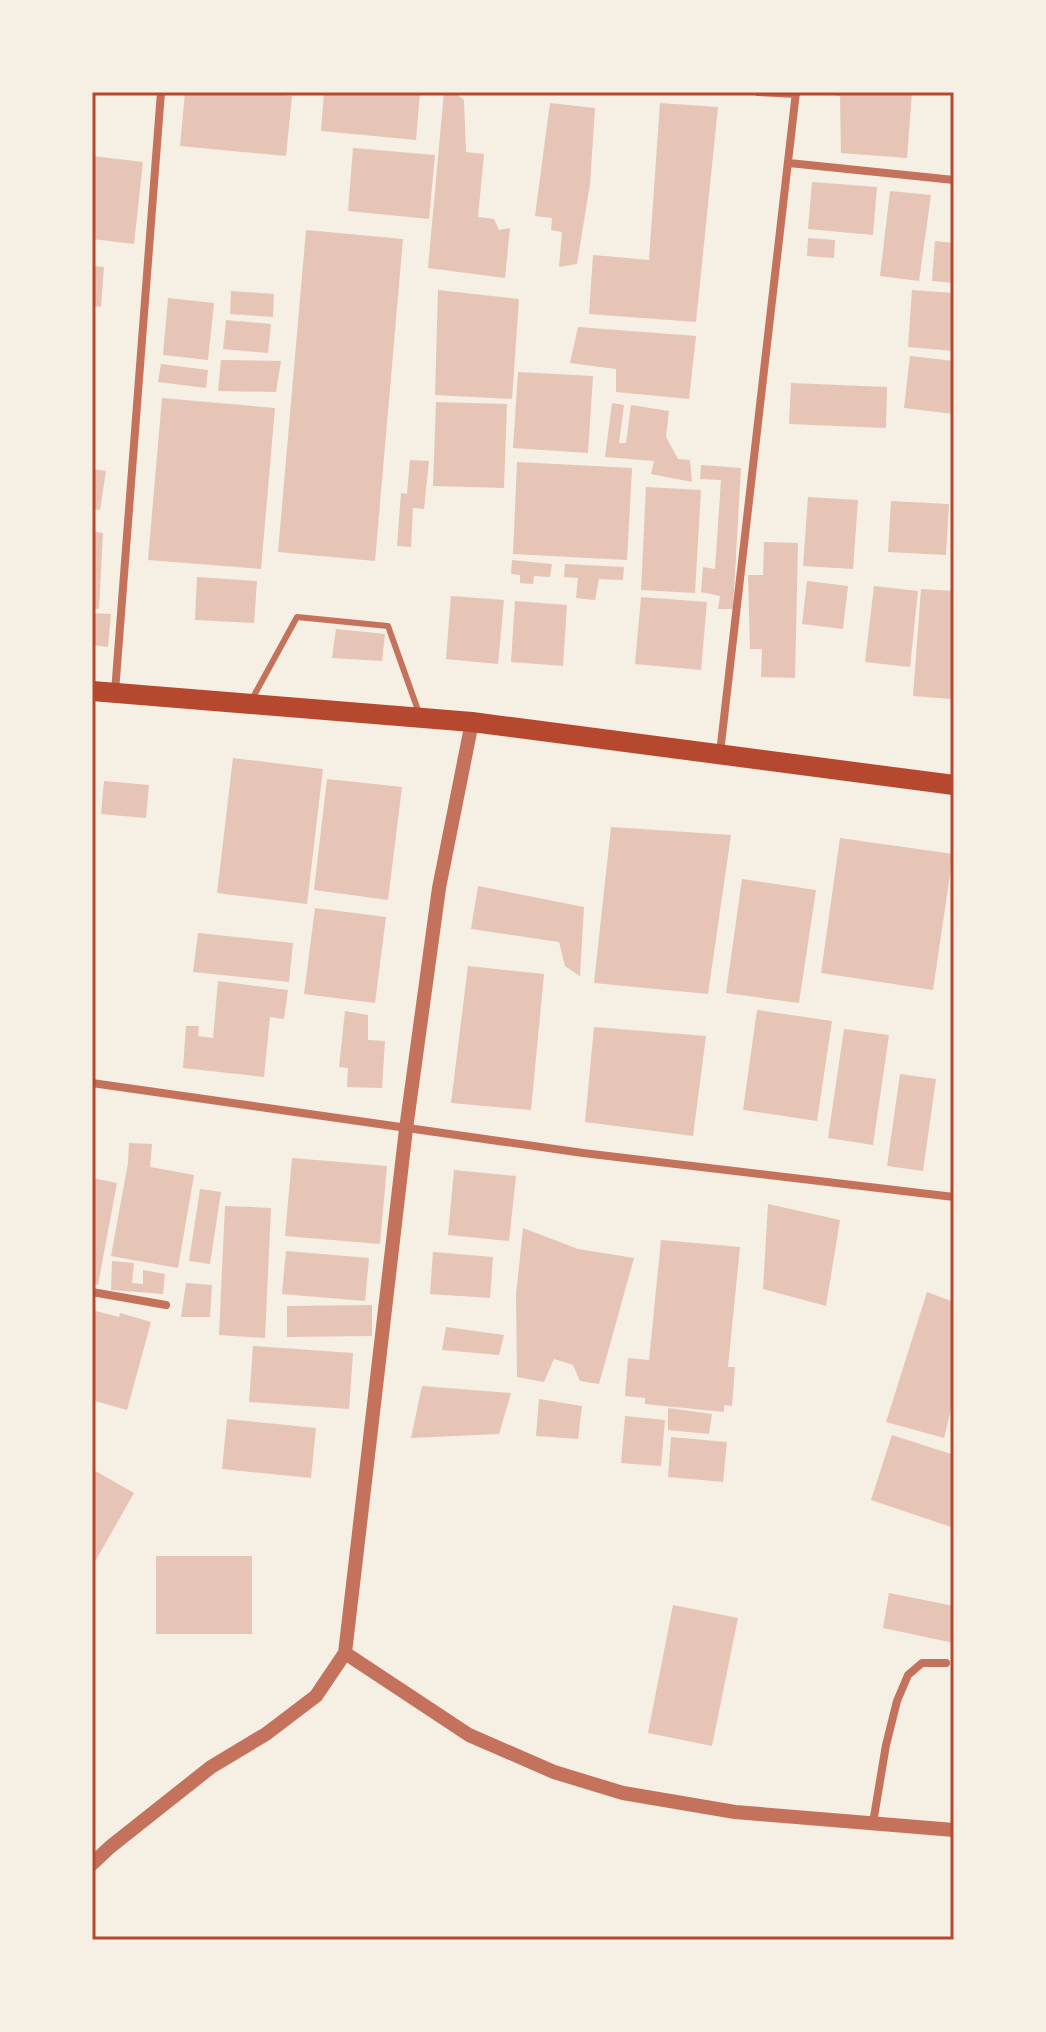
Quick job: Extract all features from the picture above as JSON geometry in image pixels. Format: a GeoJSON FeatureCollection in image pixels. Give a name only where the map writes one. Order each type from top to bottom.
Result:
{"type":"FeatureCollection","features":[{"type":"Feature","properties":{"kind":"main road"},"geometry":{"type":"LineString","coordinates":[[92,691],[472,722],[954,785]]}},
{"type":"Feature","properties":{"kind":"street"},"geometry":{"type":"LineString","coordinates":[[115,693],[161,92]]}},
{"type":"Feature","properties":{"kind":"street"},"geometry":{"type":"LineString","coordinates":[[720,754],[796,93],[758,92]]}},
{"type":"Feature","properties":{"kind":"street"},"geometry":{"type":"LineString","coordinates":[[789,163],[954,180]]}},
{"type":"Feature","properties":{"kind":"street"},"geometry":{"type":"LineString","coordinates":[[92,1864],[211,1767],[266,1734],[316,1696],[345,1653],[406,1129],[439,888],[472,722]]}},
{"type":"Feature","properties":{"kind":"street"},"geometry":{"type":"LineString","coordinates":[[92,1083],[583,1153],[954,1197]]}},
{"type":"Feature","properties":{"kind":"street"},"geometry":{"type":"LineString","coordinates":[[92,1292],[166,1305]]}},
{"type":"Feature","properties":{"kind":"street"},"geometry":{"type":"LineString","coordinates":[[345,1653],[469,1735],[554,1772],[623,1793],[735,1812],[954,1830]]}},
{"type":"Feature","properties":{"kind":"street"},"geometry":{"type":"LineString","coordinates":[[873,1823],[886,1745],[897,1701],[908,1675],[922,1663],[946,1663]]}},
{"type":"Feature","properties":{"kind":"lane"},"geometry":{"type":"LineString","coordinates":[[249,704],[297,617],[388,626],[421,718]]}},
{"type":"Feature","properties":{"kind":"building"},"geometry":{"type":"Polygon","coordinates":[[[185,92],[253,92],[292,96],[286,156],[180,146],[185,92]]]}},
{"type":"Feature","properties":{"kind":"building"},"geometry":{"type":"Polygon","coordinates":[[[324,92],[420,92],[416,140],[321,131],[324,92]]]}},
{"type":"Feature","properties":{"kind":"building"},"geometry":{"type":"Polygon","coordinates":[[[444,92],[454,92],[464,100],[466,152],[484,154],[478,217],[494,219],[499,230],[510,228],[505,278],[428,268],[444,92]]]}},
{"type":"Feature","properties":{"kind":"building"},"geometry":{"type":"Polygon","coordinates":[[[823,92],[912,92],[907,158],[841,153],[840,96],[823,92]]]}},
{"type":"Feature","properties":{"kind":"building"},"geometry":{"type":"Polygon","coordinates":[[[550,103],[595,108],[590,184],[577,264],[559,267],[562,232],[551,230],[552,218],[535,216],[550,103]]]}},
{"type":"Feature","properties":{"kind":"building"},"geometry":{"type":"Polygon","coordinates":[[[660,103],[718,107],[696,322],[589,314],[593,255],[649,260],[660,103]]]}},
{"type":"Feature","properties":{"kind":"building"},"geometry":{"type":"Polygon","coordinates":[[[353,148],[435,155],[429,219],[348,211],[353,148]]]}},
{"type":"Feature","properties":{"kind":"building"},"geometry":{"type":"Polygon","coordinates":[[[92,156],[143,162],[134,244],[92,239],[92,156]]]}},
{"type":"Feature","properties":{"kind":"building"},"geometry":{"type":"Polygon","coordinates":[[[812,182],[877,187],[873,235],[808,229],[812,182]]]}},
{"type":"Feature","properties":{"kind":"building"},"geometry":{"type":"Polygon","coordinates":[[[890,191],[931,195],[919,281],[880,276],[890,191]]]}},
{"type":"Feature","properties":{"kind":"building"},"geometry":{"type":"Polygon","coordinates":[[[306,230],[403,239],[375,561],[278,552],[306,230]]]}},
{"type":"Feature","properties":{"kind":"building"},"geometry":{"type":"Polygon","coordinates":[[[808,238],[835,240],[834,258],[807,256],[808,238]]]}},
{"type":"Feature","properties":{"kind":"building"},"geometry":{"type":"Polygon","coordinates":[[[935,241],[954,243],[954,283],[932,281],[935,241]]]}},
{"type":"Feature","properties":{"kind":"building"},"geometry":{"type":"Polygon","coordinates":[[[92,266],[104,267],[101,307],[92,306],[92,266]]]}},
{"type":"Feature","properties":{"kind":"building"},"geometry":{"type":"Polygon","coordinates":[[[438,290],[519,299],[512,399],[435,395],[438,290]]]}},
{"type":"Feature","properties":{"kind":"building"},"geometry":{"type":"Polygon","coordinates":[[[912,290],[954,293],[954,351],[908,347],[912,290]]]}},
{"type":"Feature","properties":{"kind":"building"},"geometry":{"type":"Polygon","coordinates":[[[231,291],[274,294],[273,317],[230,314],[231,291]]]}},
{"type":"Feature","properties":{"kind":"building"},"geometry":{"type":"Polygon","coordinates":[[[168,298],[214,303],[208,360],[163,355],[168,298]]]}},
{"type":"Feature","properties":{"kind":"building"},"geometry":{"type":"Polygon","coordinates":[[[226,320],[271,324],[268,353],[223,349],[226,320]]]}},
{"type":"Feature","properties":{"kind":"building"},"geometry":{"type":"Polygon","coordinates":[[[578,327],[696,336],[689,399],[616,392],[616,369],[570,363],[578,327]]]}},
{"type":"Feature","properties":{"kind":"building"},"geometry":{"type":"Polygon","coordinates":[[[910,356],[954,361],[954,414],[904,408],[910,356]]]}},
{"type":"Feature","properties":{"kind":"building"},"geometry":{"type":"Polygon","coordinates":[[[221,360],[281,361],[276,392],[218,391],[221,360]]]}},
{"type":"Feature","properties":{"kind":"building"},"geometry":{"type":"Polygon","coordinates":[[[161,364],[208,370],[206,388],[158,382],[161,364]]]}},
{"type":"Feature","properties":{"kind":"building"},"geometry":{"type":"Polygon","coordinates":[[[518,372],[593,376],[588,453],[513,448],[518,372]]]}},
{"type":"Feature","properties":{"kind":"building"},"geometry":{"type":"Polygon","coordinates":[[[791,383],[887,387],[886,428],[789,424],[791,383]]]}},
{"type":"Feature","properties":{"kind":"building"},"geometry":{"type":"Polygon","coordinates":[[[162,398],[275,408],[261,569],[148,560],[162,398]]]}},
{"type":"Feature","properties":{"kind":"building"},"geometry":{"type":"Polygon","coordinates":[[[436,402],[507,404],[504,488],[433,486],[436,402]]]}},
{"type":"Feature","properties":{"kind":"building"},"geometry":{"type":"Polygon","coordinates":[[[612,403],[624,405],[619,443],[626,443],[631,405],[669,411],[666,437],[678,459],[690,460],[692,482],[651,474],[654,461],[605,457],[612,403]]]}},
{"type":"Feature","properties":{"kind":"building"},"geometry":{"type":"Polygon","coordinates":[[[410,460],[429,461],[424,509],[413,508],[411,547],[397,546],[401,493],[407,494],[410,460]]]}},
{"type":"Feature","properties":{"kind":"building"},"geometry":{"type":"Polygon","coordinates":[[[517,462],[632,468],[627,560],[513,554],[517,462]]]}},
{"type":"Feature","properties":{"kind":"building"},"geometry":{"type":"Polygon","coordinates":[[[701,465],[741,468],[733,609],[718,609],[720,596],[701,592],[703,567],[715,569],[721,480],[700,479],[701,465]]]}},
{"type":"Feature","properties":{"kind":"building"},"geometry":{"type":"Polygon","coordinates":[[[92,469],[106,471],[100,510],[92,509],[92,469]]]}},
{"type":"Feature","properties":{"kind":"building"},"geometry":{"type":"Polygon","coordinates":[[[646,487],[701,490],[695,593],[641,590],[646,487]]]}},
{"type":"Feature","properties":{"kind":"building"},"geometry":{"type":"Polygon","coordinates":[[[808,497],[858,500],[853,569],[803,566],[808,497]]]}},
{"type":"Feature","properties":{"kind":"building"},"geometry":{"type":"Polygon","coordinates":[[[891,501],[949,504],[946,555],[888,552],[891,501]]]}},
{"type":"Feature","properties":{"kind":"building"},"geometry":{"type":"Polygon","coordinates":[[[92,531],[103,533],[99,609],[92,608],[92,531]]]}},
{"type":"Feature","properties":{"kind":"building"},"geometry":{"type":"Polygon","coordinates":[[[764,542],[798,543],[795,678],[761,677],[762,649],[750,649],[748,575],[763,575],[764,542]]]}},
{"type":"Feature","properties":{"kind":"building"},"geometry":{"type":"Polygon","coordinates":[[[512,560],[552,564],[550,577],[534,576],[533,584],[520,583],[520,575],[511,574],[512,560]]]}},
{"type":"Feature","properties":{"kind":"building"},"geometry":{"type":"Polygon","coordinates":[[[565,564],[624,567],[623,580],[599,579],[595,600],[576,598],[578,578],[564,577],[565,564]]]}},
{"type":"Feature","properties":{"kind":"building"},"geometry":{"type":"Polygon","coordinates":[[[197,577],[257,581],[254,623],[195,620],[197,577]]]}},
{"type":"Feature","properties":{"kind":"building"},"geometry":{"type":"Polygon","coordinates":[[[807,581],[848,586],[843,629],[802,624],[807,581]]]}},
{"type":"Feature","properties":{"kind":"building"},"geometry":{"type":"Polygon","coordinates":[[[874,586],[918,591],[910,667],[865,662],[874,586]]]}},
{"type":"Feature","properties":{"kind":"building"},"geometry":{"type":"Polygon","coordinates":[[[921,589],[954,591],[951,699],[913,696],[921,589]]]}},
{"type":"Feature","properties":{"kind":"building"},"geometry":{"type":"Polygon","coordinates":[[[451,596],[504,600],[498,664],[446,659],[451,596]]]}},
{"type":"Feature","properties":{"kind":"building"},"geometry":{"type":"Polygon","coordinates":[[[641,597],[707,602],[701,670],[635,664],[641,597]]]}},
{"type":"Feature","properties":{"kind":"building"},"geometry":{"type":"Polygon","coordinates":[[[515,601],[567,605],[563,666],[511,662],[515,601]]]}},
{"type":"Feature","properties":{"kind":"building"},"geometry":{"type":"Polygon","coordinates":[[[92,613],[111,614],[108,647],[92,645],[92,613]]]}},
{"type":"Feature","properties":{"kind":"building"},"geometry":{"type":"Polygon","coordinates":[[[336,629],[385,634],[382,661],[332,658],[336,629]]]}},
{"type":"Feature","properties":{"kind":"building"},"geometry":{"type":"Polygon","coordinates":[[[233,758],[323,769],[307,904],[217,893],[233,758]]]}},
{"type":"Feature","properties":{"kind":"building"},"geometry":{"type":"Polygon","coordinates":[[[327,779],[402,787],[388,900],[314,890],[327,779]]]}},
{"type":"Feature","properties":{"kind":"building"},"geometry":{"type":"Polygon","coordinates":[[[104,781],[149,785],[146,818],[101,814],[104,781]]]}},
{"type":"Feature","properties":{"kind":"building"},"geometry":{"type":"Polygon","coordinates":[[[611,827],[731,835],[708,994],[594,983],[611,827]]]}},
{"type":"Feature","properties":{"kind":"building"},"geometry":{"type":"Polygon","coordinates":[[[840,838],[953,854],[933,990],[821,973],[840,838]]]}},
{"type":"Feature","properties":{"kind":"building"},"geometry":{"type":"Polygon","coordinates":[[[742,879],[816,890],[799,1003],[726,993],[742,879]]]}},
{"type":"Feature","properties":{"kind":"building"},"geometry":{"type":"Polygon","coordinates":[[[478,886],[584,907],[580,976],[565,966],[559,942],[471,929],[478,886]]]}},
{"type":"Feature","properties":{"kind":"building"},"geometry":{"type":"Polygon","coordinates":[[[315,908],[386,917],[375,1003],[304,994],[315,908]]]}},
{"type":"Feature","properties":{"kind":"building"},"geometry":{"type":"Polygon","coordinates":[[[198,933],[293,943],[289,982],[193,972],[198,933]]]}},
{"type":"Feature","properties":{"kind":"building"},"geometry":{"type":"Polygon","coordinates":[[[468,966],[544,974],[531,1110],[451,1103],[468,966]]]}},
{"type":"Feature","properties":{"kind":"building"},"geometry":{"type":"Polygon","coordinates":[[[218,981],[288,990],[284,1019],[270,1017],[264,1077],[183,1068],[186,1026],[199,1026],[198,1036],[213,1038],[218,981]]]}},
{"type":"Feature","properties":{"kind":"building"},"geometry":{"type":"Polygon","coordinates":[[[757,1010],[832,1021],[817,1121],[743,1110],[757,1010]]]}},
{"type":"Feature","properties":{"kind":"building"},"geometry":{"type":"Polygon","coordinates":[[[345,1011],[368,1015],[368,1040],[385,1041],[382,1088],[347,1087],[348,1068],[339,1067],[345,1011]]]}},
{"type":"Feature","properties":{"kind":"building"},"geometry":{"type":"Polygon","coordinates":[[[594,1027],[706,1036],[693,1136],[585,1122],[594,1027]]]}},
{"type":"Feature","properties":{"kind":"building"},"geometry":{"type":"Polygon","coordinates":[[[844,1029],[889,1035],[873,1145],[828,1138],[844,1029]]]}},
{"type":"Feature","properties":{"kind":"building"},"geometry":{"type":"Polygon","coordinates":[[[900,1074],[936,1079],[923,1171],[887,1166],[900,1074]]]}},
{"type":"Feature","properties":{"kind":"building"},"geometry":{"type":"Polygon","coordinates":[[[129,1143],[152,1144],[150,1167],[194,1175],[178,1268],[111,1256],[129,1143]]]}},
{"type":"Feature","properties":{"kind":"building"},"geometry":{"type":"Polygon","coordinates":[[[292,1158],[387,1166],[380,1244],[285,1236],[292,1158]]]}},
{"type":"Feature","properties":{"kind":"building"},"geometry":{"type":"Polygon","coordinates":[[[454,1170],[516,1176],[509,1241],[448,1235],[454,1170]]]}},
{"type":"Feature","properties":{"kind":"building"},"geometry":{"type":"Polygon","coordinates":[[[92,1178],[117,1183],[98,1285],[92,1284],[92,1178]]]}},
{"type":"Feature","properties":{"kind":"building"},"geometry":{"type":"Polygon","coordinates":[[[200,1189],[221,1192],[210,1264],[189,1261],[200,1189]]]}},
{"type":"Feature","properties":{"kind":"building"},"geometry":{"type":"Polygon","coordinates":[[[768,1204],[840,1220],[826,1306],[763,1289],[768,1204]]]}},
{"type":"Feature","properties":{"kind":"building"},"geometry":{"type":"Polygon","coordinates":[[[225,1206],[271,1208],[265,1338],[219,1335],[225,1206]]]}},
{"type":"Feature","properties":{"kind":"building"},"geometry":{"type":"Polygon","coordinates":[[[523,1228],[578,1249],[634,1258],[599,1384],[580,1381],[573,1365],[554,1359],[544,1382],[517,1377],[516,1295],[523,1228]]]}},
{"type":"Feature","properties":{"kind":"building"},"geometry":{"type":"Polygon","coordinates":[[[661,1240],[740,1247],[728,1367],[735,1367],[732,1406],[724,1405],[724,1412],[645,1404],[645,1398],[625,1396],[628,1358],[649,1360],[661,1240]]]}},
{"type":"Feature","properties":{"kind":"building"},"geometry":{"type":"Polygon","coordinates":[[[286,1251],[369,1258],[365,1301],[282,1294],[286,1251]]]}},
{"type":"Feature","properties":{"kind":"building"},"geometry":{"type":"Polygon","coordinates":[[[433,1252],[493,1257],[490,1298],[430,1294],[433,1252]]]}},
{"type":"Feature","properties":{"kind":"building"},"geometry":{"type":"Polygon","coordinates":[[[112,1261],[134,1263],[132,1283],[143,1284],[143,1270],[165,1274],[163,1294],[111,1290],[112,1261]]]}},
{"type":"Feature","properties":{"kind":"building"},"geometry":{"type":"Polygon","coordinates":[[[186,1283],[212,1285],[210,1317],[181,1317],[186,1283]]]}},
{"type":"Feature","properties":{"kind":"building"},"geometry":{"type":"Polygon","coordinates":[[[927,1292],[954,1302],[954,1397],[944,1438],[886,1422],[927,1292]]]}},
{"type":"Feature","properties":{"kind":"building"},"geometry":{"type":"Polygon","coordinates":[[[372,1305],[372,1336],[287,1337],[287,1306],[372,1305]]]}},
{"type":"Feature","properties":{"kind":"building"},"geometry":{"type":"Polygon","coordinates":[[[92,1310],[119,1317],[120,1313],[151,1322],[127,1410],[92,1400],[92,1310]]]}},
{"type":"Feature","properties":{"kind":"building"},"geometry":{"type":"Polygon","coordinates":[[[446,1327],[504,1335],[499,1355],[442,1350],[446,1327]]]}},
{"type":"Feature","properties":{"kind":"building"},"geometry":{"type":"Polygon","coordinates":[[[253,1346],[353,1353],[349,1409],[249,1402],[253,1346]]]}},
{"type":"Feature","properties":{"kind":"building"},"geometry":{"type":"Polygon","coordinates":[[[422,1386],[511,1393],[499,1434],[411,1438],[422,1386]]]}},
{"type":"Feature","properties":{"kind":"building"},"geometry":{"type":"Polygon","coordinates":[[[539,1399],[582,1406],[578,1439],[536,1436],[539,1399]]]}},
{"type":"Feature","properties":{"kind":"building"},"geometry":{"type":"Polygon","coordinates":[[[668,1408],[712,1414],[709,1434],[668,1430],[668,1408]]]}},
{"type":"Feature","properties":{"kind":"building"},"geometry":{"type":"Polygon","coordinates":[[[625,1416],[665,1420],[661,1466],[621,1463],[625,1416]]]}},
{"type":"Feature","properties":{"kind":"building"},"geometry":{"type":"Polygon","coordinates":[[[227,1419],[316,1428],[311,1478],[222,1469],[227,1419]]]}},
{"type":"Feature","properties":{"kind":"building"},"geometry":{"type":"Polygon","coordinates":[[[892,1435],[954,1455],[954,1528],[871,1500],[892,1435]]]}},
{"type":"Feature","properties":{"kind":"building"},"geometry":{"type":"Polygon","coordinates":[[[671,1437],[727,1442],[723,1482],[668,1477],[671,1437]]]}},
{"type":"Feature","properties":{"kind":"building"},"geometry":{"type":"Polygon","coordinates":[[[92,1469],[134,1493],[92,1567],[92,1469]]]}},
{"type":"Feature","properties":{"kind":"building"},"geometry":{"type":"Polygon","coordinates":[[[156,1556],[252,1556],[252,1634],[156,1634],[156,1556]]]}},
{"type":"Feature","properties":{"kind":"building"},"geometry":{"type":"Polygon","coordinates":[[[889,1593],[954,1606],[954,1643],[883,1628],[889,1593]]]}},
{"type":"Feature","properties":{"kind":"building"},"geometry":{"type":"Polygon","coordinates":[[[673,1605],[738,1618],[712,1746],[648,1733],[673,1605]]]}}]}
